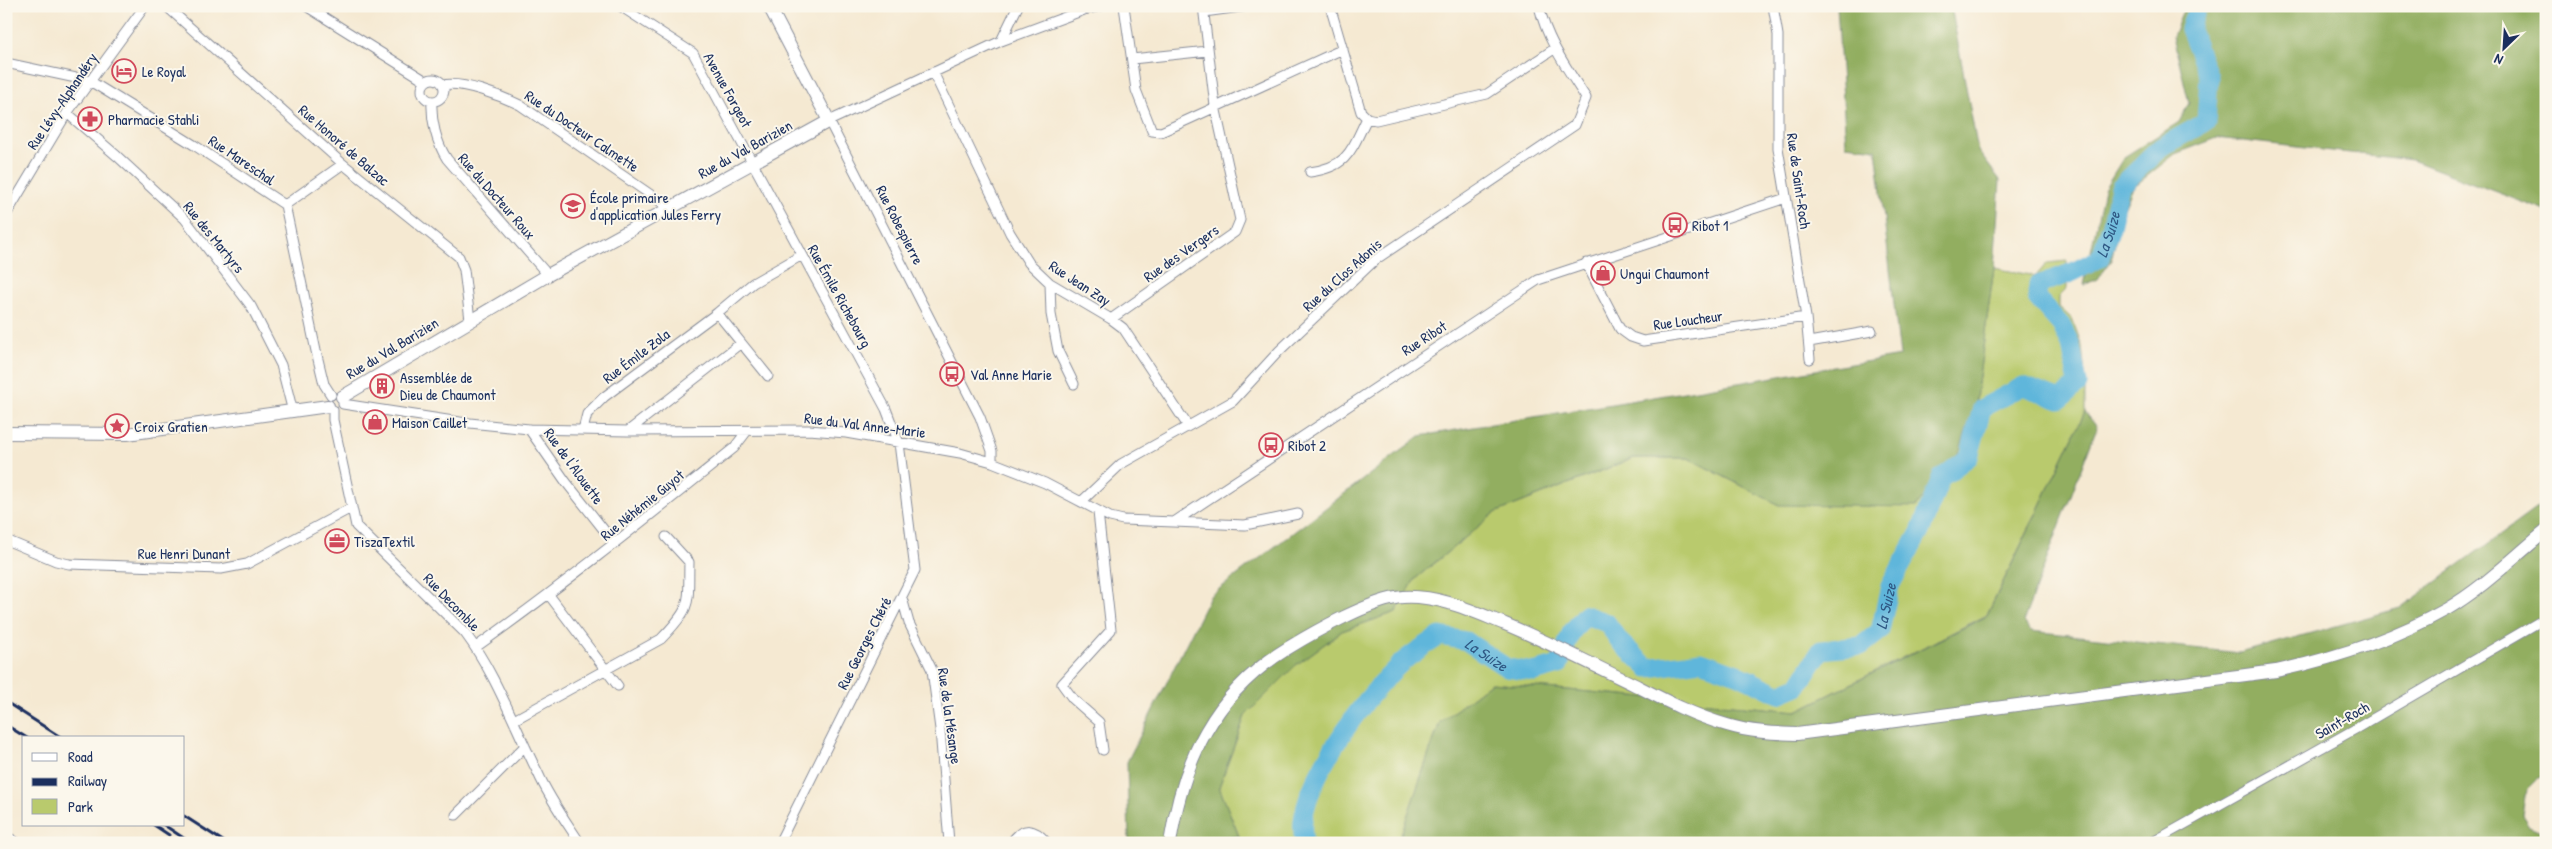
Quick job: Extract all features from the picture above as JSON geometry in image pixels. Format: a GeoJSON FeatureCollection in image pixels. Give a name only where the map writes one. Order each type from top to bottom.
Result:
{"type":"FeatureCollection","features":[{"type":"Feature","properties":{"kind":"main road","name":"Rue Robespierre"},"geometry":{"type":"LineString","coordinates":[[769,6],[829,121]]}},
{"type":"Feature","properties":{"kind":"main road","name":"Rue du Val Barizien"},"geometry":{"type":"LineString","coordinates":[[6,433],[127,434],[293,412],[336,402],[548,274],[829,121]]}},
{"type":"Feature","properties":{"kind":"main road"},"geometry":{"type":"LineString","coordinates":[[1170,843],[1182,783],[1206,728],[1228,696],[1267,661],[1324,627],[1401,597],[1434,599],[1457,604],[1564,651],[1687,711],[1727,725],[1760,732],[1797,734],[2276,670],[2310,663],[2395,636],[2448,608],[2483,584],[2546,531]]}},
{"type":"Feature","properties":{"kind":"main road"},"geometry":{"type":"LineString","coordinates":[[1013,843],[1018,836],[1028,831],[1035,833],[1045,843]]}},
{"type":"Feature","properties":{"kind":"main road"},"geometry":{"type":"LineString","coordinates":[[6,838],[12,843]]}},
{"type":"Feature","properties":{"kind":"street","name":"Rue Lévy-Alphandéry"},"geometry":{"type":"LineString","coordinates":[[6,215],[67,113],[145,6]]}},
{"type":"Feature","properties":{"kind":"street","name":"Rue Honoré de Balzac"},"geometry":{"type":"LineString","coordinates":[[166,6],[343,164],[459,257],[464,270],[470,320]]}},
{"type":"Feature","properties":{"kind":"street"},"geometry":{"type":"LineString","coordinates":[[306,6],[426,81],[436,79],[443,85],[443,94],[436,100],[432,101],[424,95],[422,90],[426,81]]}},
{"type":"Feature","properties":{"kind":"street","name":"Avenue Forgeot"},"geometry":{"type":"LineString","coordinates":[[620,6],[693,53],[753,163]]}},
{"type":"Feature","properties":{"kind":"street"},"geometry":{"type":"LineString","coordinates":[[1001,41],[1018,6]]}},
{"type":"Feature","properties":{"kind":"street","name":"Rue du Val Barizien"},"geometry":{"type":"LineString","coordinates":[[829,121],[1001,41],[1084,10],[1101,6]]}},
{"type":"Feature","properties":{"kind":"street"},"geometry":{"type":"LineString","coordinates":[[1124,6],[1136,90],[1152,131],[1161,132],[1342,49]]}},
{"type":"Feature","properties":{"kind":"street","name":"Rue des Vergers"},"geometry":{"type":"LineString","coordinates":[[1111,319],[1235,232],[1240,220],[1215,106],[1203,9],[1248,6]]}},
{"type":"Feature","properties":{"kind":"street"},"geometry":{"type":"LineString","coordinates":[[1330,6],[1361,112],[1367,118],[1376,120],[1487,94],[1554,48]]}},
{"type":"Feature","properties":{"kind":"street","name":"Rue du Clos Adonis"},"geometry":{"type":"LineString","coordinates":[[1081,502],[1121,464],[1233,401],[1279,351],[1375,260],[1575,125],[1586,98],[1554,48],[1543,25],[1539,6]]}},
{"type":"Feature","properties":{"kind":"street","name":"Rue de Saint-Roch"},"geometry":{"type":"LineString","coordinates":[[1772,6],[1778,35],[1778,148],[1806,317],[1810,359]]}},
{"type":"Feature","properties":{"kind":"street"},"geometry":{"type":"LineString","coordinates":[[1132,59],[1208,51]]}},
{"type":"Feature","properties":{"kind":"street","name":"Rue Mareschal"},"geometry":{"type":"LineString","coordinates":[[6,63],[90,80],[194,145],[284,205]]}},
{"type":"Feature","properties":{"kind":"street","name":"Rue Jean Zay"},"geometry":{"type":"LineString","coordinates":[[933,72],[1010,233],[1029,263],[1050,283],[1123,328],[1188,426]]}},
{"type":"Feature","properties":{"kind":"street","name":"Rue du Docteur Calmette"},"geometry":{"type":"LineString","coordinates":[[443,85],[451,83],[500,96],[520,105],[670,208]]}},
{"type":"Feature","properties":{"kind":"street","name":"Rue du Docteur Roux"},"geometry":{"type":"LineString","coordinates":[[432,101],[432,118],[442,152],[548,274]]}},
{"type":"Feature","properties":{"kind":"street","name":"Rue des Martyrs"},"geometry":{"type":"LineString","coordinates":[[67,113],[117,156],[184,219],[251,306],[281,365],[293,412]]}},
{"type":"Feature","properties":{"kind":"street"},"geometry":{"type":"LineString","coordinates":[[1310,172],[1328,170],[1343,162],[1367,118]]}},
{"type":"Feature","properties":{"kind":"street","name":"Rue Robespierre"},"geometry":{"type":"LineString","coordinates":[[829,121],[980,417],[992,451],[992,462]]}},
{"type":"Feature","properties":{"kind":"street","name":"Rue Émile Richebourg"},"geometry":{"type":"LineString","coordinates":[[753,163],[886,409],[899,443]]}},
{"type":"Feature","properties":{"kind":"street"},"geometry":{"type":"LineString","coordinates":[[336,402],[324,384],[284,205],[343,164]]}},
{"type":"Feature","properties":{"kind":"street","name":"Rue Ribot"},"geometry":{"type":"LineString","coordinates":[[1174,522],[1538,280],[1786,198]]}},
{"type":"Feature","properties":{"kind":"street","name":"Rue Émile Zola"},"geometry":{"type":"LineString","coordinates":[[583,430],[587,414],[604,397],[718,313],[753,283],[802,255]]}},
{"type":"Feature","properties":{"kind":"street","name":"Rue Loucheur"},"geometry":{"type":"LineString","coordinates":[[1586,263],[1620,329],[1631,337],[1643,341],[1806,317]]}},
{"type":"Feature","properties":{"kind":"street"},"geometry":{"type":"LineString","coordinates":[[1050,283],[1051,314],[1058,351],[1074,384]]}},
{"type":"Feature","properties":{"kind":"street"},"geometry":{"type":"LineString","coordinates":[[718,313],[768,376]]}},
{"type":"Feature","properties":{"kind":"street"},"geometry":{"type":"LineString","coordinates":[[1808,342],[1872,331]]}},
{"type":"Feature","properties":{"kind":"street"},"geometry":{"type":"LineString","coordinates":[[628,431],[742,342]]}},
{"type":"Feature","properties":{"kind":"street","name":"Rue du Val Anne-Marie"},"geometry":{"type":"LineString","coordinates":[[336,402],[460,422],[529,429],[628,431],[809,430],[960,453],[992,462],[1037,480],[1098,512]]}},
{"type":"Feature","properties":{"kind":"street","name":"Rue Decomble"},"geometry":{"type":"LineString","coordinates":[[336,402],[332,415],[356,526],[466,633],[476,647],[514,720],[547,791],[580,843]]}},
{"type":"Feature","properties":{"kind":"street","name":"Rue de l'Alouette"},"geometry":{"type":"LineString","coordinates":[[529,429],[566,482],[615,544]]}},
{"type":"Feature","properties":{"kind":"street","name":"Rue Néhémie Guyot"},"geometry":{"type":"LineString","coordinates":[[476,647],[549,595],[615,544],[734,448],[747,431]]}},
{"type":"Feature","properties":{"kind":"street","name":"Rue Georges Chéré"},"geometry":{"type":"LineString","coordinates":[[779,843],[915,570],[899,443]]}},
{"type":"Feature","properties":{"kind":"street","name":"Rue Henri Dunant"},"geometry":{"type":"LineString","coordinates":[[6,540],[56,561],[69,564],[221,569],[247,564],[351,508]]}},
{"type":"Feature","properties":{"kind":"street"},"geometry":{"type":"LineString","coordinates":[[1103,750],[1099,722],[1073,699],[1062,684],[1111,630],[1098,512],[1123,520],[1245,525],[1298,514]]}},
{"type":"Feature","properties":{"kind":"street"},"geometry":{"type":"LineString","coordinates":[[514,720],[661,639],[688,607],[689,562],[666,537]]}},
{"type":"Feature","properties":{"kind":"street"},"geometry":{"type":"LineString","coordinates":[[549,595],[618,686]]}},
{"type":"Feature","properties":{"kind":"street","name":"Rue de la Mésange"},"geometry":{"type":"LineString","coordinates":[[902,598],[909,622],[932,670],[941,738],[950,843]]}},
{"type":"Feature","properties":{"kind":"street","name":"Saint-Roch"},"geometry":{"type":"LineString","coordinates":[[2150,843],[2356,728],[2546,618]]}},
{"type":"Feature","properties":{"kind":"street"},"geometry":{"type":"LineString","coordinates":[[456,815],[525,746]]}},
{"type":"Feature","properties":{"kind":"green space"},"geometry":{"type":"Polygon","coordinates":[[[1837,6],[1951,6],[1978,151],[2000,180],[1994,268],[1975,405],[1959,452],[1916,507],[1779,505],[1688,458],[1633,458],[1495,513],[1415,579],[1396,612],[1342,631],[1296,665],[1245,716],[1219,787],[1239,836],[1202,843],[1129,843],[1127,762],[1210,596],[1420,436],[1900,356],[1876,149],[1846,145],[1837,6]]]}},
{"type":"Feature","properties":{"kind":"green space"},"geometry":{"type":"Polygon","coordinates":[[[2185,6],[2546,6],[2546,211],[2412,160],[2217,138],[2175,154],[2133,187],[2122,214],[2111,260],[2097,279],[2084,285],[2104,189],[2124,157],[2179,122],[2189,103],[2173,36],[2185,6]]]}},
{"type":"Feature","properties":{"kind":"green space"},"geometry":{"type":"Polygon","coordinates":[[[2067,261],[2067,289],[2059,297],[2059,307],[2072,319],[2082,346],[2085,374],[2085,412],[1987,615],[1797,711],[1491,683],[1440,722],[1398,843],[1239,843],[1239,836],[1219,787],[1245,716],[1296,665],[1342,631],[1396,612],[1415,579],[1495,513],[1634,458],[1688,458],[1779,505],[1975,405],[1994,268],[2036,276],[2047,263],[2067,261]]]}},
{"type":"Feature","properties":{"kind":"green space"},"geometry":{"type":"Polygon","coordinates":[[[2085,412],[2097,427],[2023,622],[2031,631],[2240,653],[2400,608],[2546,501],[2546,778],[2537,779],[2526,790],[2522,815],[2529,826],[2546,833],[2546,843],[1398,843],[1440,722],[1491,683],[1797,711],[1987,616],[2085,412]]]}},
{"type":"Feature","properties":{"kind":"waterway","name":"La Suize"},"geometry":{"type":"LineString","coordinates":[[1304,843],[1303,823],[1308,801],[1316,781],[1339,738],[1368,699],[1396,668],[1411,655],[1440,636],[1466,641],[1507,668],[1534,672],[1559,665],[1571,633],[1585,615],[1607,623],[1620,642],[1648,668],[1701,661],[1737,674],[1779,694],[1798,686],[1821,650],[1861,646],[1880,631],[1890,586],[1920,532],[1941,478],[1969,457],[1982,408],[2023,386],[2060,400],[2078,384],[2071,345],[2061,325],[2037,298],[2038,285],[2073,272],[2100,258],[2111,227],[2120,187],[2161,147],[2206,122],[2209,77],[2190,29],[2198,6]]}},
{"type":"Feature","properties":{"kind":"railway"},"geometry":{"type":"LineString","coordinates":[[6,702],[59,736]]}},
{"type":"Feature","properties":{"kind":"railway"},"geometry":{"type":"LineString","coordinates":[[6,725],[24,736]]}},
{"type":"Feature","properties":{"kind":"railway"},"geometry":{"type":"LineString","coordinates":[[185,817],[226,843]]}},
{"type":"Feature","properties":{"kind":"railway"},"geometry":{"type":"LineString","coordinates":[[156,826],[169,835]]}},
{"type":"Feature","properties":{"kind":"railway"},"geometry":{"type":"LineString","coordinates":[[166,826],[191,843]]}},
{"type":"Feature","properties":{"kind":"place","name":"Le Royal"},"geometry":{"type":"Point","coordinates":[124,71]}},
{"type":"Feature","properties":{"kind":"place","name":"Pharmacie Stahli"},"geometry":{"type":"Point","coordinates":[90,119]}},
{"type":"Feature","properties":{"kind":"place","name":"École primaire d'application Jules Ferry"},"geometry":{"type":"Point","coordinates":[573,206]}},
{"type":"Feature","properties":{"kind":"place","name":"Ribot 1"},"geometry":{"type":"Point","coordinates":[1675,225]}},
{"type":"Feature","properties":{"kind":"place","name":"Ungui Chaumont"},"geometry":{"type":"Point","coordinates":[1603,273]}},
{"type":"Feature","properties":{"kind":"place","name":"Val Anne Marie"},"geometry":{"type":"Point","coordinates":[952,374]}},
{"type":"Feature","properties":{"kind":"place","name":"Assemblée de Dieu de Chaumont"},"geometry":{"type":"Point","coordinates":[382,386]}},
{"type":"Feature","properties":{"kind":"place","name":"Maison Caillet"},"geometry":{"type":"Point","coordinates":[375,422]}},
{"type":"Feature","properties":{"kind":"place","name":"Croix Gratien"},"geometry":{"type":"Point","coordinates":[117,426]}},
{"type":"Feature","properties":{"kind":"place","name":"Ribot 2"},"geometry":{"type":"Point","coordinates":[1271,445]}},
{"type":"Feature","properties":{"kind":"place","name":"TiszaTextil"},"geometry":{"type":"Point","coordinates":[337,541]}}]}
